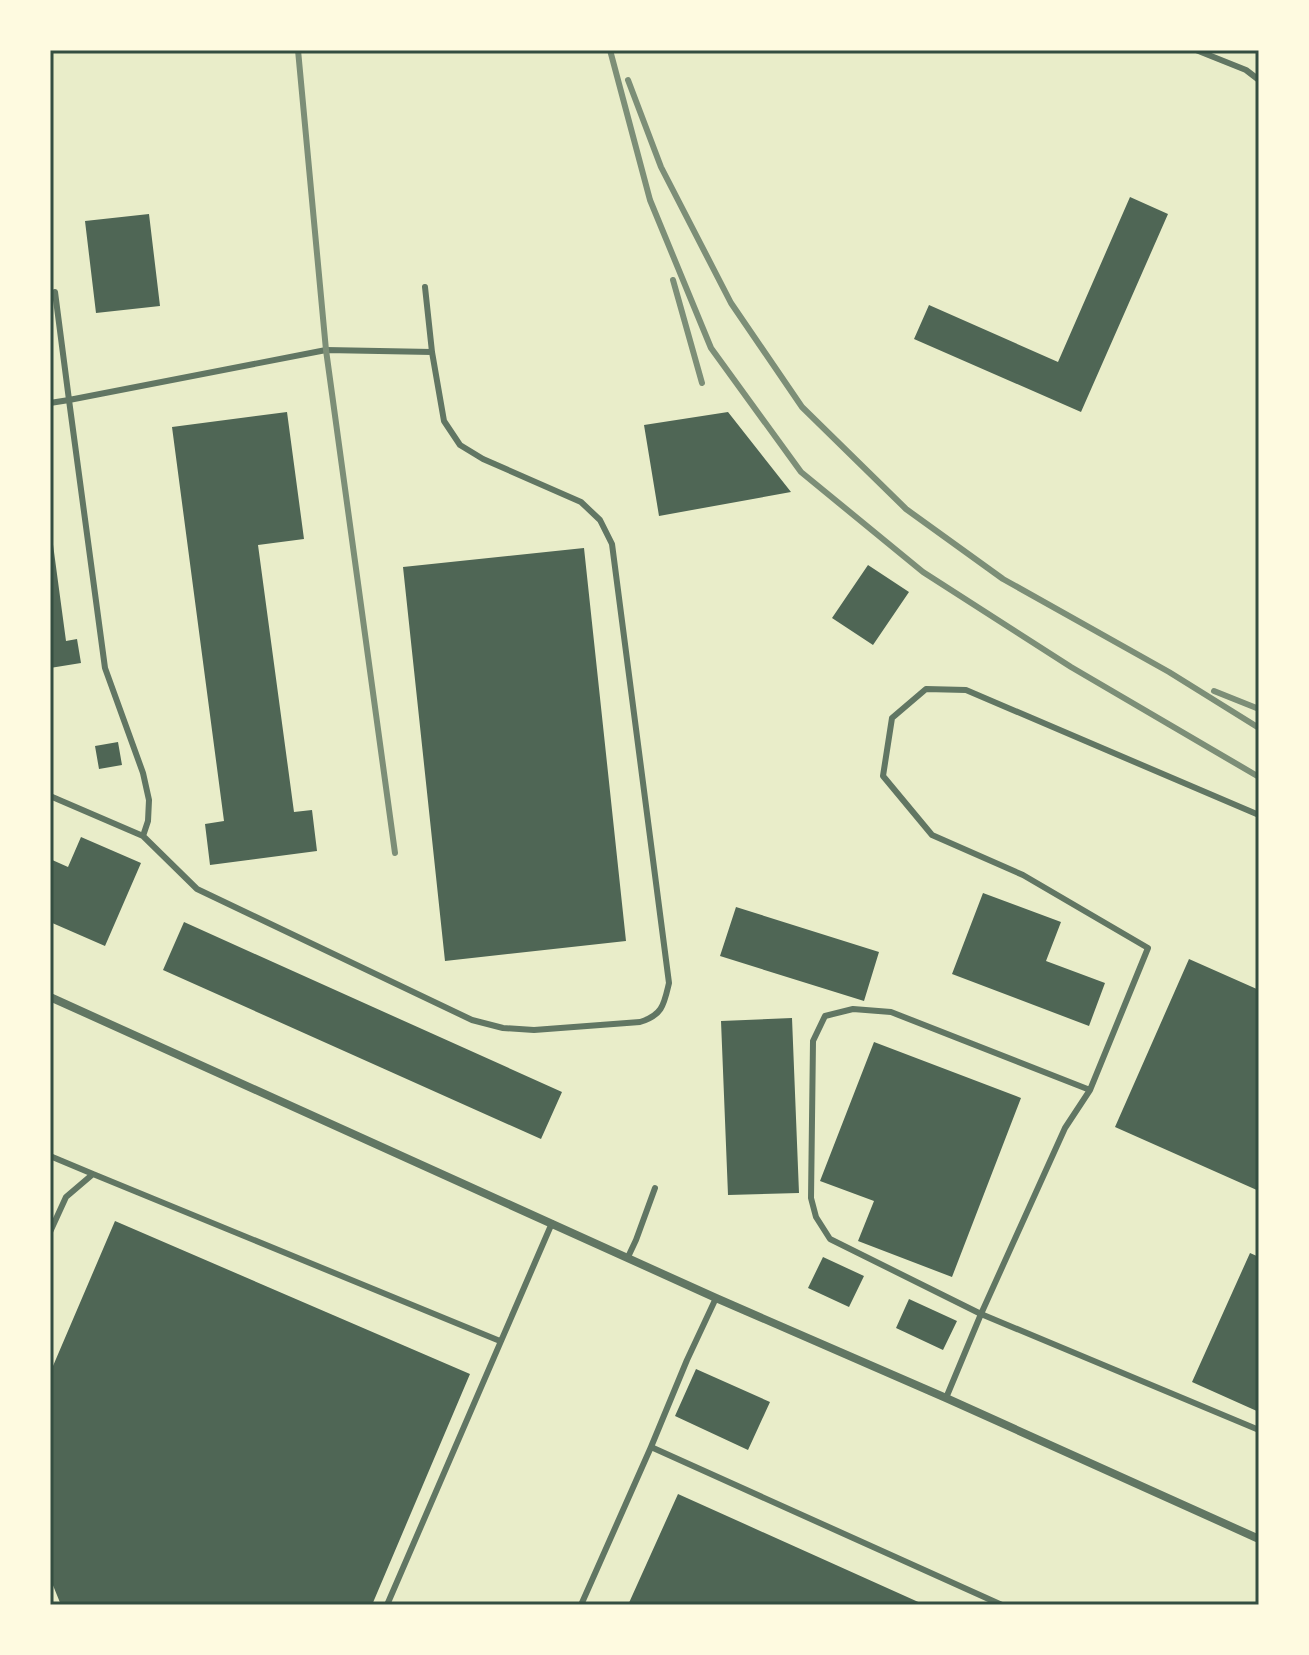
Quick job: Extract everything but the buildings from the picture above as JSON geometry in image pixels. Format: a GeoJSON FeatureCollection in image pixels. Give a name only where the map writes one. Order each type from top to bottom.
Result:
{"type":"FeatureCollection","features":[{"type":"Feature","properties":{"kind":"street"},"geometry":{"type":"LineString","coordinates":[[50,997],[1259,1539]]}},
{"type":"Feature","properties":{"kind":"lane"},"geometry":{"type":"LineString","coordinates":[[1196,50],[1246,70],[1259,80]]}},
{"type":"Feature","properties":{"kind":"lane"},"geometry":{"type":"LineString","coordinates":[[50,796],[143,836],[197,889],[472,1020],[503,1028],[534,1030],[640,1022],[654,1018],[664,1004],[669,983],[612,544],[600,520],[581,502],[483,459],[460,445],[444,421],[425,287]]}},
{"type":"Feature","properties":{"kind":"lane"},"geometry":{"type":"LineString","coordinates":[[55,292],[105,668],[143,773],[149,800],[148,821],[143,836]]}},
{"type":"Feature","properties":{"kind":"lane"},"geometry":{"type":"LineString","coordinates":[[50,403],[326,350],[432,352]]}},
{"type":"Feature","properties":{"kind":"lane"},"geometry":{"type":"LineString","coordinates":[[946,1398],[1065,1128],[1090,1090],[1148,948],[1023,875],[932,835],[883,776],[892,718],[926,689],[966,690],[1259,815]]}},
{"type":"Feature","properties":{"kind":"lane"},"geometry":{"type":"LineString","coordinates":[[1090,1090],[891,1012],[853,1009],[825,1016],[813,1041],[811,1198],[816,1217],[830,1239],[981,1314],[1259,1430]]}},
{"type":"Feature","properties":{"kind":"lane"},"geometry":{"type":"LineString","coordinates":[[50,1156],[500,1341]]}},
{"type":"Feature","properties":{"kind":"lane"},"geometry":{"type":"LineString","coordinates":[[50,1232],[66,1197],[93,1174]]}},
{"type":"Feature","properties":{"kind":"lane"},"geometry":{"type":"LineString","coordinates":[[628,1257],[655,1188]]}},
{"type":"Feature","properties":{"kind":"lane"},"geometry":{"type":"LineString","coordinates":[[387,1605],[552,1223]]}},
{"type":"Feature","properties":{"kind":"lane"},"geometry":{"type":"LineString","coordinates":[[581,1605],[716,1298]]}},
{"type":"Feature","properties":{"kind":"lane"},"geometry":{"type":"LineString","coordinates":[[651,1447],[1002,1605]]}},
{"type":"Feature","properties":{"kind":"railway"},"geometry":{"type":"LineString","coordinates":[[298,50],[326,350],[395,853]]}},
{"type":"Feature","properties":{"kind":"railway"},"geometry":{"type":"LineString","coordinates":[[610,50],[650,200],[711,348],[801,472],[923,572],[1071,667],[1259,777]]}},
{"type":"Feature","properties":{"kind":"railway"},"geometry":{"type":"LineString","coordinates":[[628,80],[661,167],[731,303],[802,407],[906,509],[1003,579],[1169,672],[1259,728]]}},
{"type":"Feature","properties":{"kind":"railway"},"geometry":{"type":"LineString","coordinates":[[673,280],[702,383]]}},
{"type":"Feature","properties":{"kind":"railway"},"geometry":{"type":"LineString","coordinates":[[1214,691],[1259,709]]}}]}
